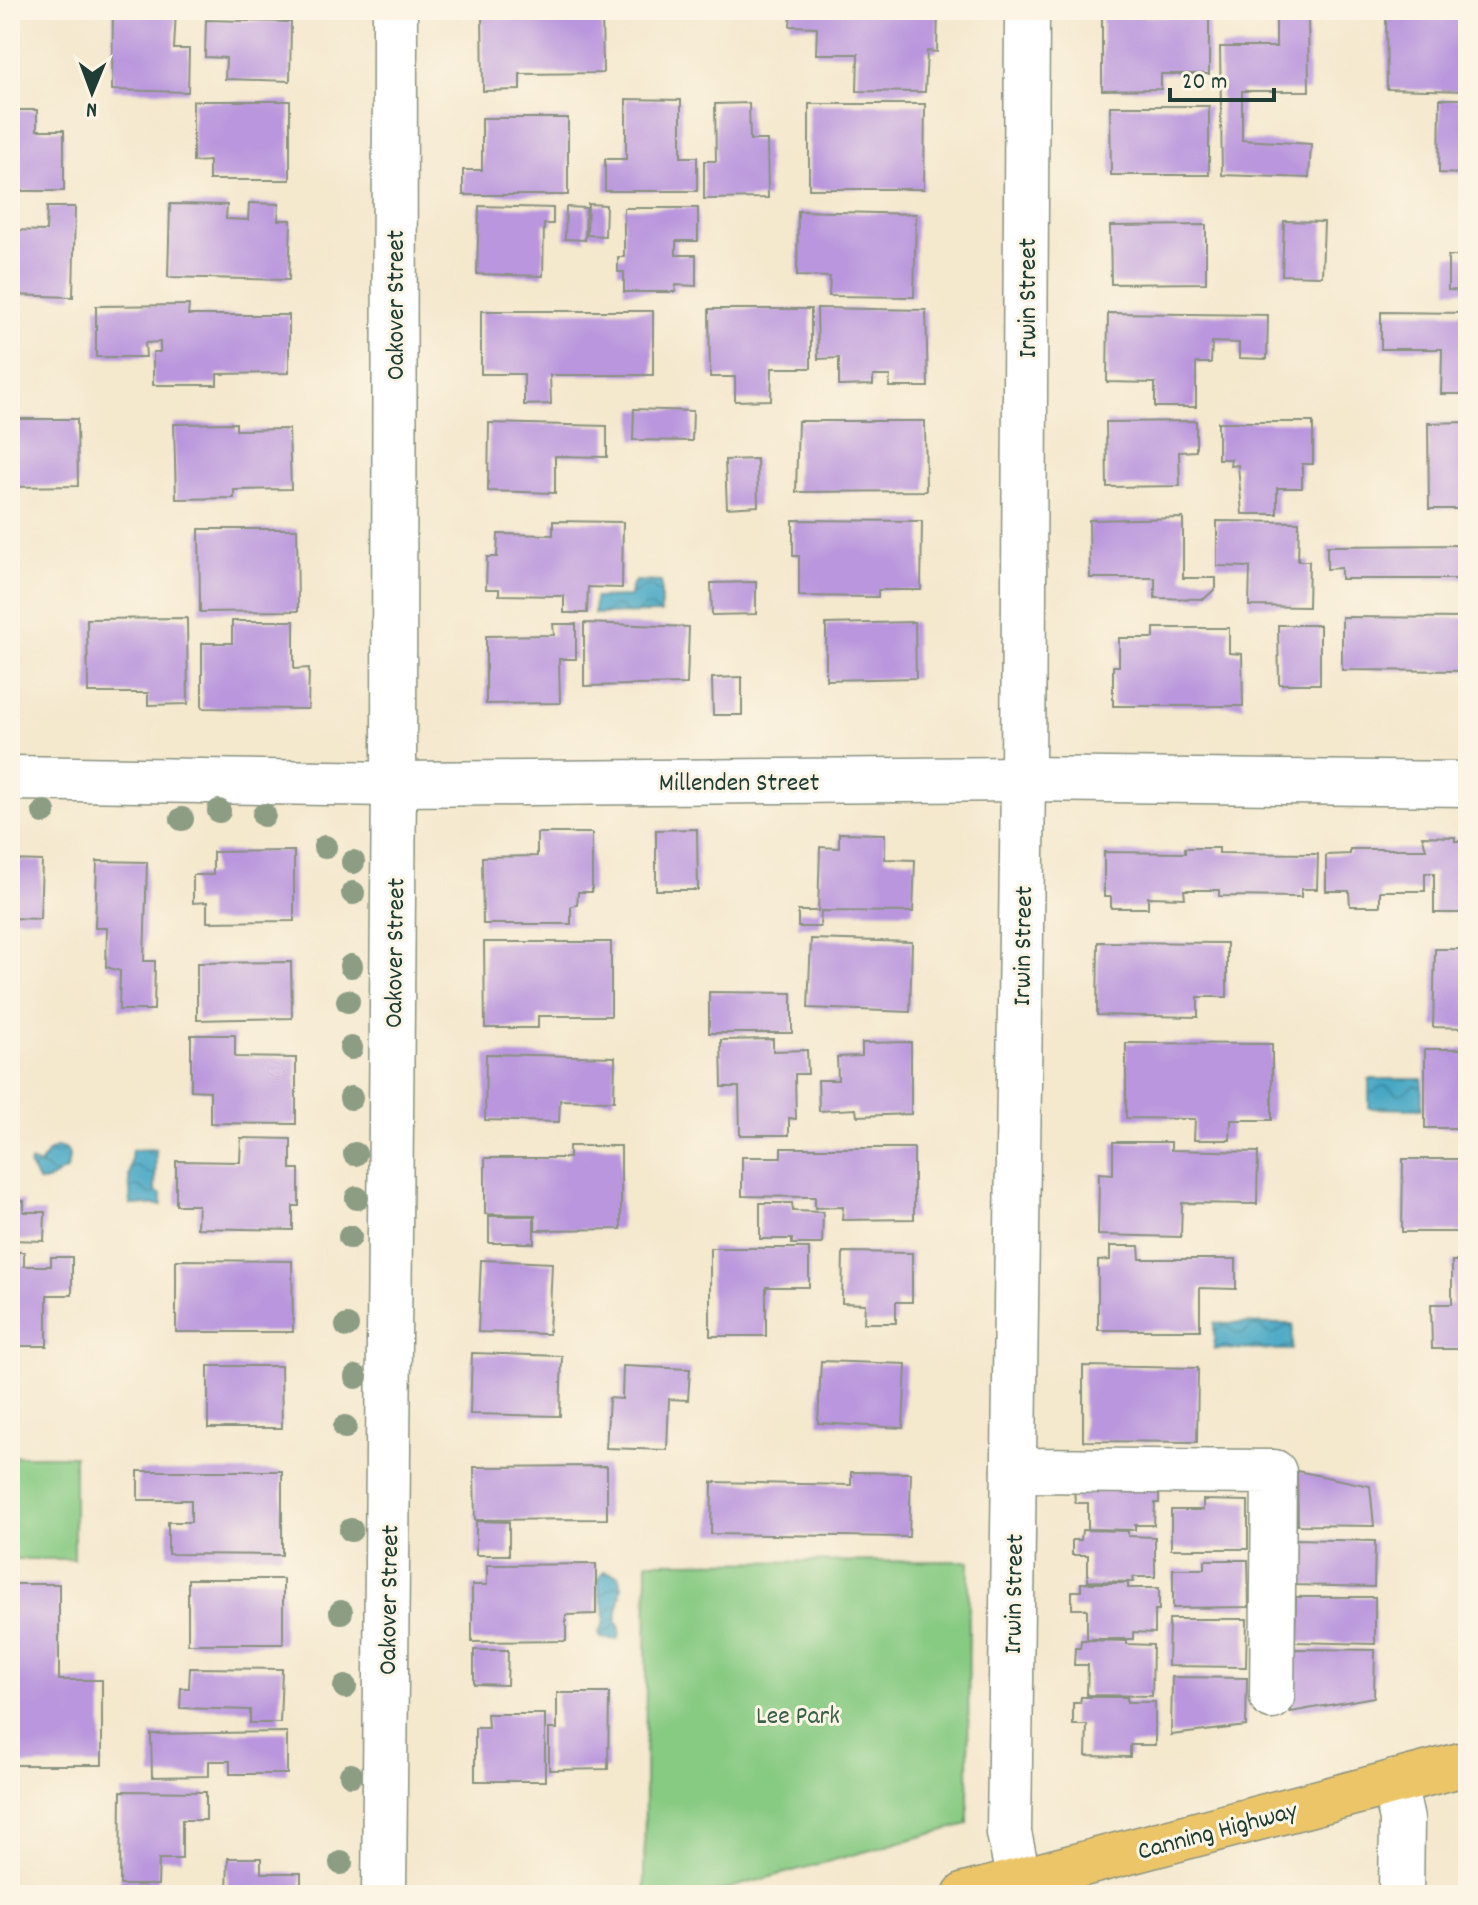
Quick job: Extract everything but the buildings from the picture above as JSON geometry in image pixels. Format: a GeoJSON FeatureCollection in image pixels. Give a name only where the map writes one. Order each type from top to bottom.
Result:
{"type":"FeatureCollection","features":[{"type":"Feature","properties":{"kind":"highway","name":"Canning Highway"},"geometry":{"type":"LineString","coordinates":[[965,1895],[1468,1763]]}},
{"type":"Feature","properties":{"kind":"street","name":"Oakover Street"},"geometry":{"type":"LineString","coordinates":[[384,1895],[394,784],[395,10]]}},
{"type":"Feature","properties":{"kind":"street","name":"Irwin Street"},"geometry":{"type":"LineString","coordinates":[[1019,1881],[1009,1833],[1023,779],[1027,10]]}},
{"type":"Feature","properties":{"kind":"street","name":"Millenden Street"},"geometry":{"type":"LineString","coordinates":[[10,778],[394,784],[1023,779],[1468,784]]}},
{"type":"Feature","properties":{"kind":"street"},"geometry":{"type":"LineString","coordinates":[[1014,1470],[1274,1472],[1272,1697]]}},
{"type":"Feature","properties":{"kind":"street"},"geometry":{"type":"LineString","coordinates":[[1394,1782],[1402,1820],[1401,1895]]}},
{"type":"Feature","properties":{"kind":"green space"},"geometry":{"type":"Polygon","coordinates":[[[10,1456],[74,1456],[74,1559],[10,1559],[10,1456]]]}},
{"type":"Feature","properties":{"kind":"green space","name":"Lee Park"},"geometry":{"type":"Polygon","coordinates":[[[969,1561],[968,1824],[704,1895],[644,1895],[647,1562],[969,1561]]]}},
{"type":"Feature","properties":{"kind":"water"},"geometry":{"type":"Polygon","coordinates":[[[635,581],[661,582],[661,613],[594,614],[595,598],[630,597],[635,581]]]}},
{"type":"Feature","properties":{"kind":"water"},"geometry":{"type":"Polygon","coordinates":[[[1369,1079],[1422,1079],[1422,1109],[1369,1108],[1369,1079]]]}},
{"type":"Feature","properties":{"kind":"water"},"geometry":{"type":"Polygon","coordinates":[[[57,1147],[67,1150],[67,1170],[39,1182],[29,1165],[31,1162],[40,1165],[48,1152],[57,1147]]]}},
{"type":"Feature","properties":{"kind":"water"},"geometry":{"type":"Polygon","coordinates":[[[156,1149],[155,1191],[162,1195],[162,1205],[131,1205],[129,1177],[132,1150],[156,1149]]]}},
{"type":"Feature","properties":{"kind":"water"},"geometry":{"type":"Polygon","coordinates":[[[1214,1323],[1293,1324],[1292,1350],[1214,1349],[1214,1323]]]}},
{"type":"Feature","properties":{"kind":"water"},"geometry":{"type":"Polygon","coordinates":[[[604,1571],[619,1575],[622,1587],[616,1620],[620,1630],[618,1640],[601,1638],[599,1632],[605,1617],[598,1586],[604,1571]]]}}]}
